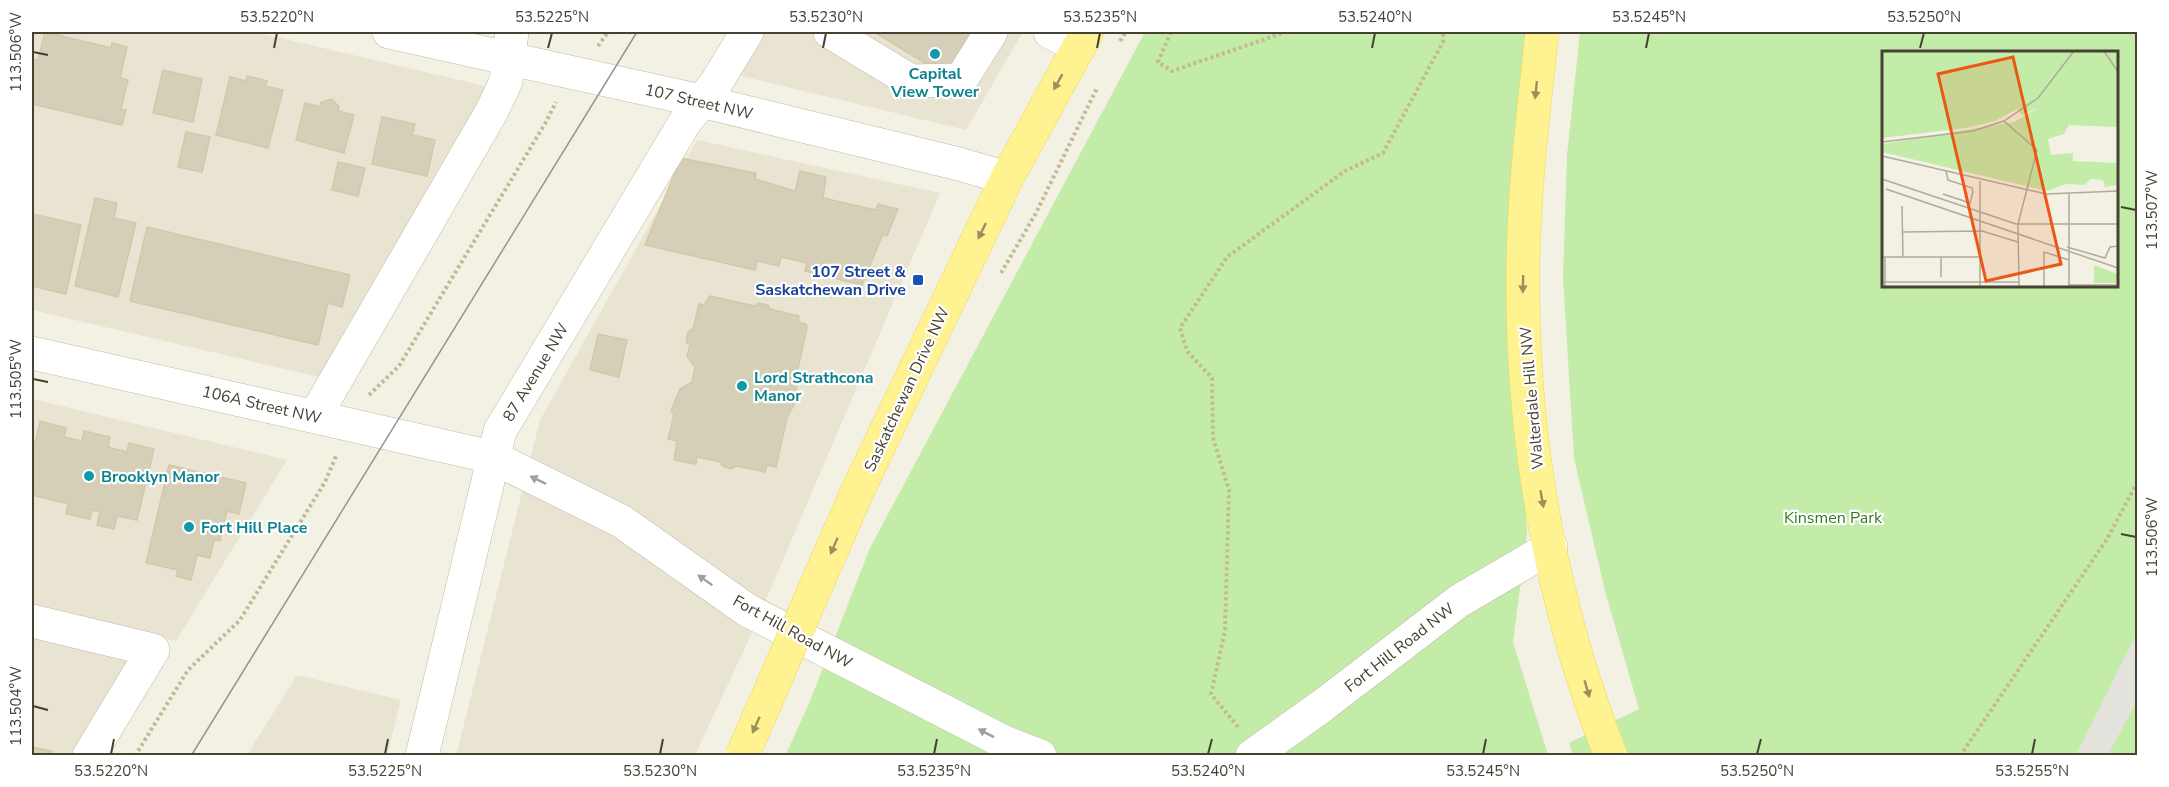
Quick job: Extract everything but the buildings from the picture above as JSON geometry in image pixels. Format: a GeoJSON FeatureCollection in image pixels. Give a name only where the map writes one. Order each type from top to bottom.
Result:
{"type":"FeatureCollection","features":[{"type":"Feature","properties":{"kind":"main road","name":"Walterdale Hill NW"},"geometry":{"type":"LineString","coordinates":[[1542,32],[1525,219],[1522,290],[1528,398],[1537,475],[1551,547],[1582,673],[1611,756]]}},
{"type":"Feature","properties":{"kind":"main road","name":"Saskatchewan Drive NW"},"geometry":{"type":"LineString","coordinates":[[742,756],[857,492],[1007,178],[1083,39]]}},
{"type":"Feature","properties":{"kind":"street","name":"107 Street NW"},"geometry":{"type":"LineString","coordinates":[[389,32],[510,45],[701,101],[959,164],[1007,178]]}},
{"type":"Feature","properties":{"kind":"street","name":"87 Avenue NW"},"geometry":{"type":"LineString","coordinates":[[422,756],[500,431],[685,122],[716,83],[747,32]]}},
{"type":"Feature","properties":{"kind":"street"},"geometry":{"type":"LineString","coordinates":[[830,32],[910,81],[961,80],[991,32]]}},
{"type":"Feature","properties":{"kind":"street"},"geometry":{"type":"LineString","coordinates":[[1050,32],[1083,39]]}},
{"type":"Feature","properties":{"kind":"street"},"geometry":{"type":"LineString","coordinates":[[315,416],[492,111],[506,81],[510,45]]}},
{"type":"Feature","properties":{"kind":"street","name":"106A Street NW"},"geometry":{"type":"LineString","coordinates":[[32,353],[492,457]]}},
{"type":"Feature","properties":{"kind":"street","name":"Fort Hill Road NW"},"geometry":{"type":"LineString","coordinates":[[492,457],[621,521],[747,610],[1004,742],[1040,756]]}},
{"type":"Feature","properties":{"kind":"street","name":"Fort Hill Road NW"},"geometry":{"type":"LineString","coordinates":[[1254,754],[1322,706],[1459,601],[1551,547]]}},
{"type":"Feature","properties":{"kind":"street"},"geometry":{"type":"LineString","coordinates":[[32,621],[153,650],[89,756]]}},
{"type":"Feature","properties":{"kind":"path"},"geometry":{"type":"LineString","coordinates":[[1115,50],[1126,32]]}},
{"type":"Feature","properties":{"kind":"path"},"geometry":{"type":"LineString","coordinates":[[1172,32],[1158,62],[1172,71],[1286,32]]}},
{"type":"Feature","properties":{"kind":"path"},"geometry":{"type":"LineString","coordinates":[[1254,754],[1211,693],[1225,631],[1229,490],[1213,438],[1212,378],[1187,351],[1180,328],[1227,256],[1345,171],[1383,153],[1443,42],[1443,32]]}},
{"type":"Feature","properties":{"kind":"path"},"geometry":{"type":"LineString","coordinates":[[997,280],[1036,213],[1101,78]]}},
{"type":"Feature","properties":{"kind":"path"},"geometry":{"type":"LineString","coordinates":[[366,401],[377,385],[399,366],[546,122],[560,93]]}},
{"type":"Feature","properties":{"kind":"path"},"geometry":{"type":"LineString","coordinates":[[135,756],[188,670],[240,620],[325,482],[338,452]]}},
{"type":"Feature","properties":{"kind":"path"},"geometry":{"type":"LineString","coordinates":[[1960,756],[2107,538],[2138,481]]}},
{"type":"Feature","properties":{"kind":"shaded area"},"geometry":{"type":"Polygon","coordinates":[[[32,32],[255,32],[489,87],[323,378],[32,310],[32,32]]]}},
{"type":"Feature","properties":{"kind":"shaded area"},"geometry":{"type":"Polygon","coordinates":[[[763,32],[1023,32],[966,130],[737,75],[763,32]]]}},
{"type":"Feature","properties":{"kind":"shaded area"},"geometry":{"type":"Polygon","coordinates":[[[697,140],[940,193],[751,635],[695,755],[456,756],[540,420],[697,140]]]}},
{"type":"Feature","properties":{"kind":"shaded area"},"geometry":{"type":"Polygon","coordinates":[[[32,399],[287,460],[176,641],[151,635],[81,755],[32,756],[32,399]]]}},
{"type":"Feature","properties":{"kind":"shaded area"},"geometry":{"type":"Polygon","coordinates":[[[2137,632],[2137,701],[2108,755],[2076,755],[2137,632]]]}},
{"type":"Feature","properties":{"kind":"shaded area"},"geometry":{"type":"Polygon","coordinates":[[[297,675],[401,700],[387,755],[247,755],[297,675]]]}},
{"type":"Feature","properties":{"kind":"green space"},"geometry":{"type":"Polygon","coordinates":[[[1145,32],[1534,32],[1514,335],[1527,534],[1513,642],[1548,755],[785,756],[808,706],[870,548],[1145,32]]]}},
{"type":"Feature","properties":{"kind":"green space","name":"Kinsmen Park"},"geometry":{"type":"Polygon","coordinates":[[[1580,32],[2137,32],[2137,755],[1573,756],[1569,743],[1639,709],[1605,591],[1574,458],[1563,278],[1567,155],[1580,32]]]}},
{"type":"Feature","properties":{"kind":"tram line"},"geometry":{"type":"LineString","coordinates":[[191,756],[637,32]]}},
{"type":"Feature","properties":{"kind":"place","name":"Capital View Tower"},"geometry":{"type":"Point","coordinates":[935,54]}},
{"type":"Feature","properties":{"kind":"place","name":"107 Street & Saskatchewan Drive"},"geometry":{"type":"Point","coordinates":[918,280]}},
{"type":"Feature","properties":{"kind":"place","name":"Lord Strathcona Manor"},"geometry":{"type":"Point","coordinates":[742,386]}},
{"type":"Feature","properties":{"kind":"place","name":"Brooklyn Manor"},"geometry":{"type":"Point","coordinates":[89,476]}},
{"type":"Feature","properties":{"kind":"place","name":"Fort Hill Place"},"geometry":{"type":"Point","coordinates":[189,527]}}]}
